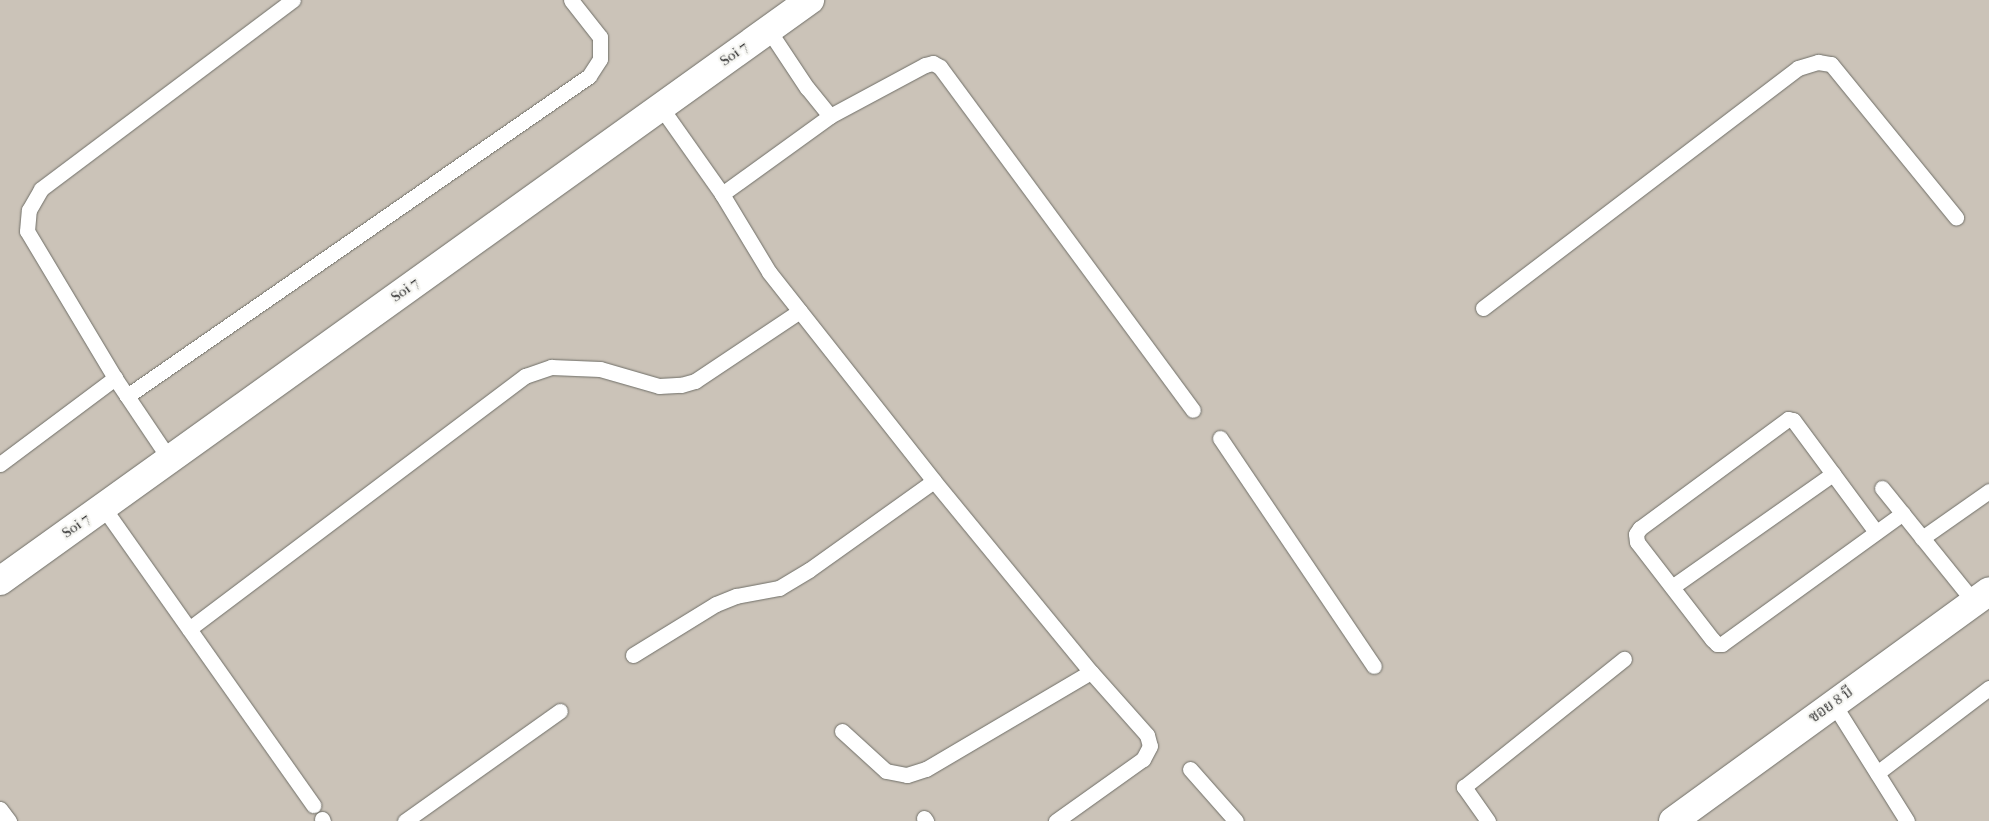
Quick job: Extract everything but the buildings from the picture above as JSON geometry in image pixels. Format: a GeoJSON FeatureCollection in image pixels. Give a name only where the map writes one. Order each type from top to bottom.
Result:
{"type":"FeatureCollection","features":[{"type":"Feature","properties":{"kind":"street","name":"Soi 7"},"geometry":{"type":"LineString","coordinates":[[0,580],[810,0]]}},
{"type":"Feature","properties":{"kind":"street","name":"ซอย 8 บี"},"geometry":{"type":"LineString","coordinates":[[1673,821],[1982,596]]}},
{"type":"Feature","properties":{"kind":"lane"},"geometry":{"type":"LineString","coordinates":[[170,460],[115,378],[28,231],[29,210],[41,189],[293,0]]}},
{"type":"Feature","properties":{"kind":"lane"},"geometry":{"type":"LineString","coordinates":[[127,396],[589,76],[600,59],[600,37],[571,0]]}},
{"type":"Feature","properties":{"kind":"lane"},"geometry":{"type":"LineString","coordinates":[[768,29],[807,88],[830,116]]}},
{"type":"Feature","properties":{"kind":"lane"},"geometry":{"type":"LineString","coordinates":[[1483,308],[1798,68],[1818,62],[1831,64],[1956,217]]}},
{"type":"Feature","properties":{"kind":"lane"},"geometry":{"type":"LineString","coordinates":[[722,194],[830,116],[924,65],[933,63],[940,67],[1194,410]]}},
{"type":"Feature","properties":{"kind":"lane"},"geometry":{"type":"LineString","coordinates":[[660,106],[722,194],[769,272],[934,481],[1091,672],[1147,735],[1150,746],[1143,759],[1056,821]]}},
{"type":"Feature","properties":{"kind":"lane"},"geometry":{"type":"LineString","coordinates":[[189,629],[524,376],[551,367],[600,369],[658,386],[681,385],[695,381],[800,311]]}},
{"type":"Feature","properties":{"kind":"lane"},"geometry":{"type":"LineString","coordinates":[[0,464],[115,378]]}},
{"type":"Feature","properties":{"kind":"lane"},"geometry":{"type":"LineString","coordinates":[[1876,532],[1793,420],[1784,420],[1640,528],[1636,534],[1637,542],[1712,639],[1716,644],[1722,644],[1903,513]]}},
{"type":"Feature","properties":{"kind":"lane"},"geometry":{"type":"LineString","coordinates":[[1220,438],[1374,666]]}},
{"type":"Feature","properties":{"kind":"lane"},"geometry":{"type":"LineString","coordinates":[[1672,587],[1833,474]]}},
{"type":"Feature","properties":{"kind":"lane"},"geometry":{"type":"LineString","coordinates":[[633,655],[716,604],[736,596],[779,588],[809,570],[934,481]]}},
{"type":"Feature","properties":{"kind":"lane"},"geometry":{"type":"LineString","coordinates":[[1882,488],[1922,538],[1982,596]]}},
{"type":"Feature","properties":{"kind":"lane"},"geometry":{"type":"LineString","coordinates":[[1922,538],[1989,491]]}},
{"type":"Feature","properties":{"kind":"lane"},"geometry":{"type":"LineString","coordinates":[[103,507],[313,805]]}},
{"type":"Feature","properties":{"kind":"lane"},"geometry":{"type":"LineString","coordinates":[[1488,821],[1461,783],[1624,659]]}},
{"type":"Feature","properties":{"kind":"lane"},"geometry":{"type":"LineString","coordinates":[[842,731],[886,771],[907,774],[926,769],[1091,672]]}},
{"type":"Feature","properties":{"kind":"lane"},"geometry":{"type":"LineString","coordinates":[[1877,773],[1989,688]]}},
{"type":"Feature","properties":{"kind":"lane"},"geometry":{"type":"LineString","coordinates":[[1833,703],[1907,821]]}},
{"type":"Feature","properties":{"kind":"lane"},"geometry":{"type":"LineString","coordinates":[[405,821],[560,711]]}},
{"type":"Feature","properties":{"kind":"lane"},"geometry":{"type":"LineString","coordinates":[[1190,769],[1236,821]]}},
{"type":"Feature","properties":{"kind":"lane"},"geometry":{"type":"LineString","coordinates":[[0,809],[9,821]]}},
{"type":"Feature","properties":{"kind":"shaded area"},"geometry":{"type":"Polygon","coordinates":[[[0,0],[1989,0],[1989,821],[0,821],[0,0]]]}}]}
